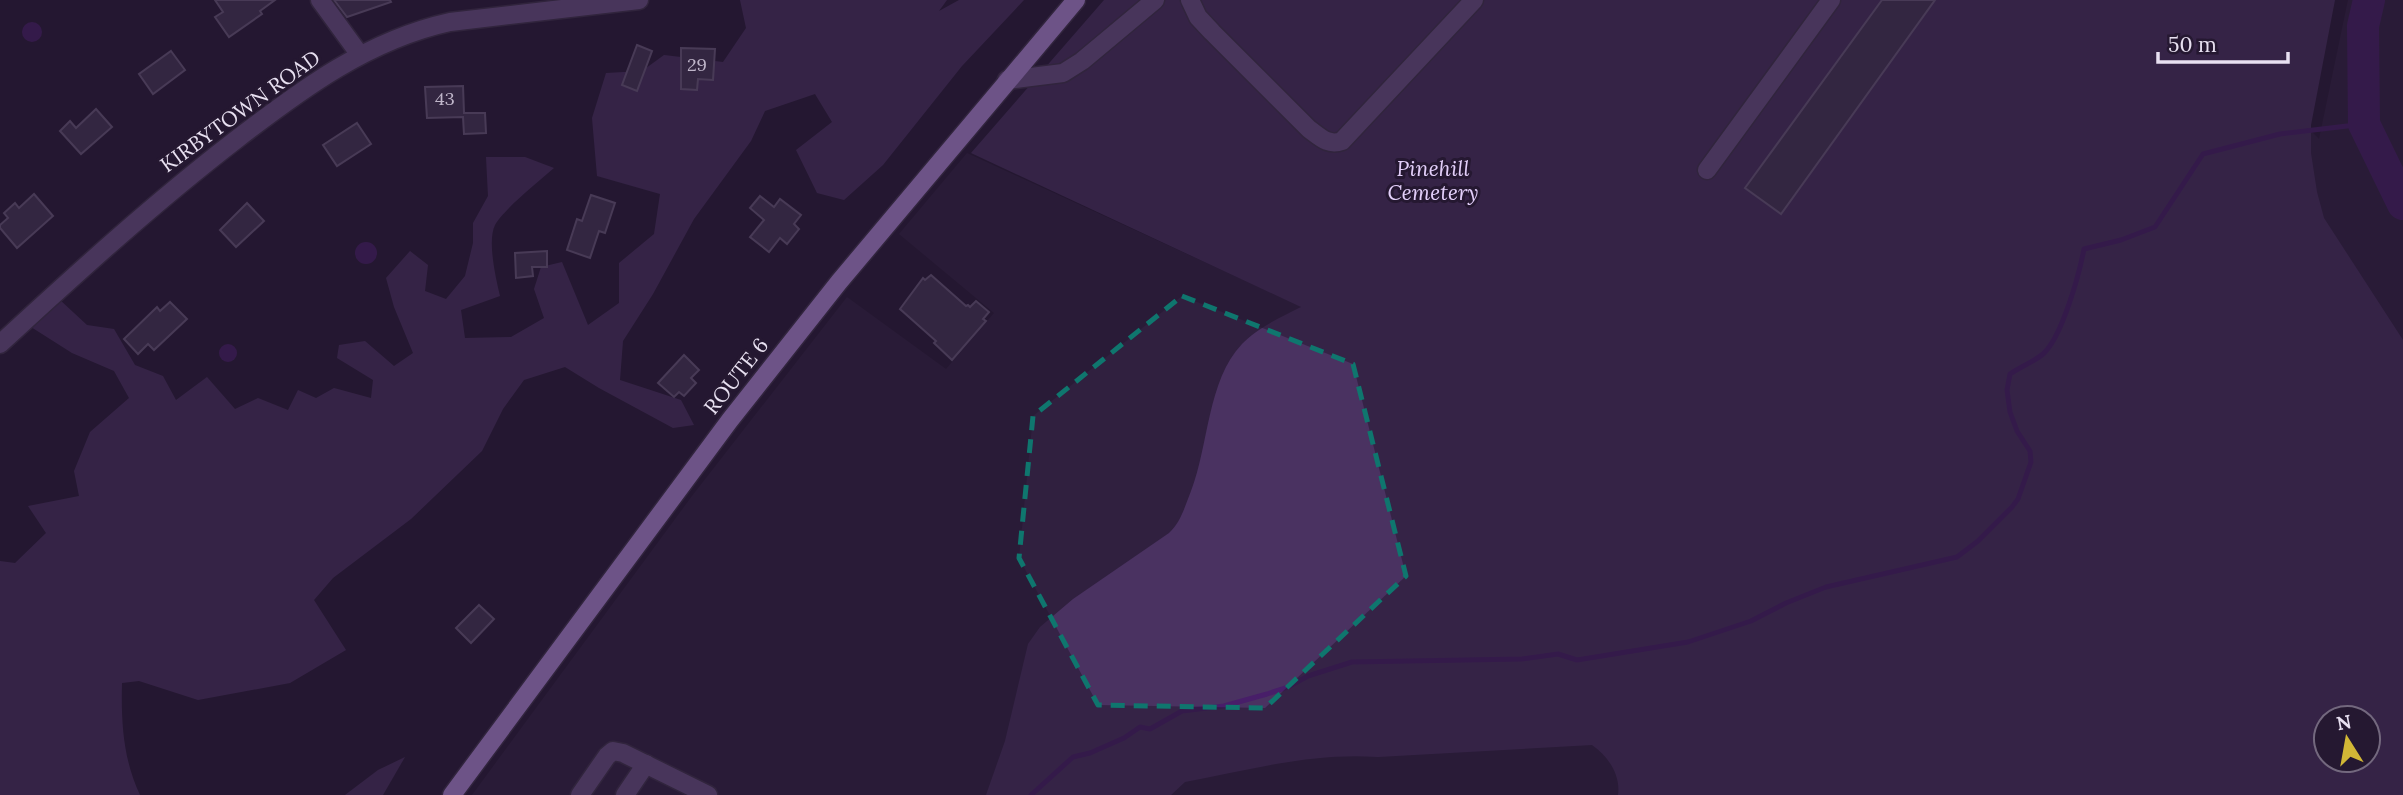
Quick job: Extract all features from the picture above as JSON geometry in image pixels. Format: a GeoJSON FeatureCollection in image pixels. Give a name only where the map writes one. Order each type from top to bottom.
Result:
{"type":"FeatureCollection","features":[{"type":"Feature","properties":{"kind":"main road","name":"ROUTE 6"},"geometry":{"type":"LineString","coordinates":[[452,795],[730,421],[839,282],[1076,0]]}},
{"type":"Feature","properties":{"kind":"street"},"geometry":{"type":"LineString","coordinates":[[320,0],[360,55]]}},
{"type":"Feature","properties":{"kind":"street","name":"KIRBYTOWN ROAD"},"geometry":{"type":"LineString","coordinates":[[0,344],[139,217],[186,178],[280,106],[327,73],[360,55],[400,36],[450,22],[639,0]]}},
{"type":"Feature","properties":{"kind":"street"},"geometry":{"type":"LineString","coordinates":[[1007,80],[1063,73],[1082,61],[1154,0]]}},
{"type":"Feature","properties":{"kind":"street"},"geometry":{"type":"LineString","coordinates":[[1190,0],[1198,17],[1212,32],[1309,129],[1332,144],[1342,141],[1474,0]]}},
{"type":"Feature","properties":{"kind":"street"},"geometry":{"type":"LineString","coordinates":[[1707,170],[1831,0]]}},
{"type":"Feature","properties":{"kind":"street"},"geometry":{"type":"LineString","coordinates":[[580,795],[613,751],[623,753],[700,793]]}},
{"type":"Feature","properties":{"kind":"street"},"geometry":{"type":"LineString","coordinates":[[625,795],[646,765]]}},
{"type":"Feature","properties":{"kind":"highlighted area"},"geometry":{"type":"Polygon","coordinates":[[[1182,296],[1353,364],[1406,576],[1265,708],[1098,705],[1019,558],[1033,416],[1182,296]]]}},
{"type":"Feature","properties":{"kind":"shaded area"},"geometry":{"type":"Polygon","coordinates":[[[2182,0],[2319,139],[2348,0],[2403,0],[2403,678],[2382,739],[2382,704],[2312,704],[2312,774],[2370,774],[2363,795],[472,795],[692,496],[847,297],[946,369],[994,313],[899,234],[967,153],[1298,305],[1477,430],[2182,0]]]}},
{"type":"Feature","properties":{"kind":"shaded area"},"geometry":{"type":"Polygon","coordinates":[[[32,22],[39,25],[42,32],[39,39],[32,42],[25,39],[22,32],[25,25],[32,22]]]}},
{"type":"Feature","properties":{"kind":"shaded area"},"geometry":{"type":"Polygon","coordinates":[[[366,242],[374,245],[377,253],[374,261],[366,264],[358,261],[355,253],[358,245],[366,242]]]}},
{"type":"Feature","properties":{"kind":"shaded area"},"geometry":{"type":"Polygon","coordinates":[[[224,344],[232,344],[237,353],[235,360],[224,362],[219,357],[219,349],[224,344]]]}},
{"type":"Feature","properties":{"kind":"green space"},"geometry":{"type":"Polygon","coordinates":[[[740,0],[947,0],[939,11],[959,0],[1024,0],[962,66],[883,165],[844,200],[817,193],[796,150],[832,122],[815,94],[765,111],[751,141],[694,219],[653,294],[623,341],[620,380],[681,400],[694,425],[673,428],[565,367],[524,380],[503,409],[482,451],[411,519],[333,578],[314,600],[346,650],[290,683],[198,700],[139,681],[122,683],[124,740],[140,795],[0,795],[0,561],[15,563],[46,533],[28,506],[79,496],[74,471],[90,432],[129,398],[114,371],[72,353],[31,327],[60,300],[87,325],[114,329],[135,365],[163,376],[176,400],[207,377],[235,409],[258,398],[288,410],[298,390],[316,398],[334,388],[371,398],[373,380],[337,358],[339,345],[365,341],[394,366],[413,353],[394,307],[386,278],[410,251],[428,265],[425,291],[446,299],[465,276],[473,243],[473,223],[488,196],[486,157],[525,157],[554,168],[514,203],[495,225],[492,250],[500,296],[461,310],[465,338],[511,337],[544,318],[534,289],[541,267],[562,262],[588,325],[619,303],[619,263],[654,234],[660,194],[597,176],[592,118],[606,73],[642,71],[664,55],[723,62],[746,28],[740,0]]]}},
{"type":"Feature","properties":{"kind":"green space","name":"Pinehill Cemetery"},"geometry":{"type":"Polygon","coordinates":[[[1104,0],[2335,0],[2311,125],[2311,153],[2317,192],[2324,218],[2403,340],[2403,795],[1618,795],[1617,780],[1612,767],[1592,745],[1378,757],[1329,757],[1257,767],[1185,782],[1171,795],[986,795],[1005,741],[1028,644],[1040,627],[1073,599],[1173,529],[1191,491],[1215,395],[1230,359],[1255,333],[1301,307],[971,153],[1104,0]]]}},
{"type":"Feature","properties":{"kind":"green space"},"geometry":{"type":"Polygon","coordinates":[[[405,757],[383,795],[345,795],[378,770],[405,757]]]}},
{"type":"Feature","properties":{"kind":"building"},"geometry":{"type":"Polygon","coordinates":[[[215,0],[275,0],[260,11],[262,14],[229,37],[215,17],[223,12],[215,0]]]}},
{"type":"Feature","properties":{"kind":"building"},"geometry":{"type":"Polygon","coordinates":[[[334,0],[390,0],[391,2],[347,17],[334,0]]]}},
{"type":"Feature","properties":{"kind":"building"},"geometry":{"type":"Polygon","coordinates":[[[1882,0],[1935,0],[1781,214],[1745,188],[1882,0]]]}},
{"type":"Feature","properties":{"kind":"building"},"geometry":{"type":"Polygon","coordinates":[[[637,45],[652,51],[637,91],[622,85],[637,45]]]}},
{"type":"Feature","properties":{"kind":"building"},"geometry":{"type":"Polygon","coordinates":[[[681,48],[715,49],[713,80],[698,79],[697,90],[681,89],[681,48]]]}},
{"type":"Feature","properties":{"kind":"building"},"geometry":{"type":"Polygon","coordinates":[[[171,51],[185,70],[153,94],[139,74],[171,51]]]}},
{"type":"Feature","properties":{"kind":"building"},"geometry":{"type":"Polygon","coordinates":[[[463,86],[464,113],[485,113],[486,133],[464,134],[463,117],[427,118],[425,87],[463,86]]]}},
{"type":"Feature","properties":{"kind":"building"},"geometry":{"type":"Polygon","coordinates":[[[96,109],[112,127],[81,154],[60,131],[70,121],[76,128],[96,109]]]}},
{"type":"Feature","properties":{"kind":"building"},"geometry":{"type":"Polygon","coordinates":[[[357,123],[371,144],[337,166],[323,145],[357,123]]]}},
{"type":"Feature","properties":{"kind":"building"},"geometry":{"type":"Polygon","coordinates":[[[34,194],[53,216],[17,248],[0,225],[8,218],[4,213],[15,203],[19,208],[34,194]]]}},
{"type":"Feature","properties":{"kind":"building"},"geometry":{"type":"Polygon","coordinates":[[[591,195],[615,203],[605,233],[599,231],[590,258],[567,250],[577,219],[582,221],[591,195]]]}},
{"type":"Feature","properties":{"kind":"building"},"geometry":{"type":"Polygon","coordinates":[[[760,196],[774,207],[780,199],[801,215],[794,224],[799,229],[787,244],[780,238],[769,252],[750,237],[764,220],[750,208],[760,196]]]}},
{"type":"Feature","properties":{"kind":"building"},"geometry":{"type":"Polygon","coordinates":[[[247,203],[264,221],[236,247],[220,230],[247,203]]]}},
{"type":"Feature","properties":{"kind":"building"},"geometry":{"type":"Polygon","coordinates":[[[547,251],[547,267],[532,267],[533,276],[516,278],[515,253],[547,251]]]}},
{"type":"Feature","properties":{"kind":"building"},"geometry":{"type":"Polygon","coordinates":[[[931,275],[966,306],[970,307],[976,301],[989,312],[983,319],[986,321],[952,360],[934,343],[936,341],[900,309],[923,278],[925,280],[931,275]]]}},
{"type":"Feature","properties":{"kind":"building"},"geometry":{"type":"Polygon","coordinates":[[[170,302],[187,319],[154,350],[148,344],[138,354],[124,339],[157,307],[160,311],[170,302]]]}},
{"type":"Feature","properties":{"kind":"building"},"geometry":{"type":"Polygon","coordinates":[[[684,355],[699,370],[691,378],[696,383],[684,396],[679,392],[674,397],[658,383],[684,355]]]}},
{"type":"Feature","properties":{"kind":"building"},"geometry":{"type":"Polygon","coordinates":[[[479,605],[494,619],[471,643],[456,628],[479,605]]]}},
{"type":"Feature","properties":{"kind":"waterway"},"geometry":{"type":"LineString","coordinates":[[2369,0],[2363,26],[2364,124],[2403,204]]}},
{"type":"Feature","properties":{"kind":"waterway"},"geometry":{"type":"LineString","coordinates":[[1031,795],[1073,757],[1090,753],[1124,738],[1140,727],[1150,729],[1182,711],[1224,706],[1267,694],[1308,676],[1352,662],[1522,659],[1558,654],[1577,660],[1688,642],[1751,621],[1826,587],[1957,557],[1978,541],[2018,499],[2031,462],[2030,451],[2017,431],[2010,412],[2007,390],[2010,374],[2040,357],[2050,346],[2069,305],[2084,249],[2121,240],[2155,227],[2203,154],[2280,134],[2364,124]]}}]}
